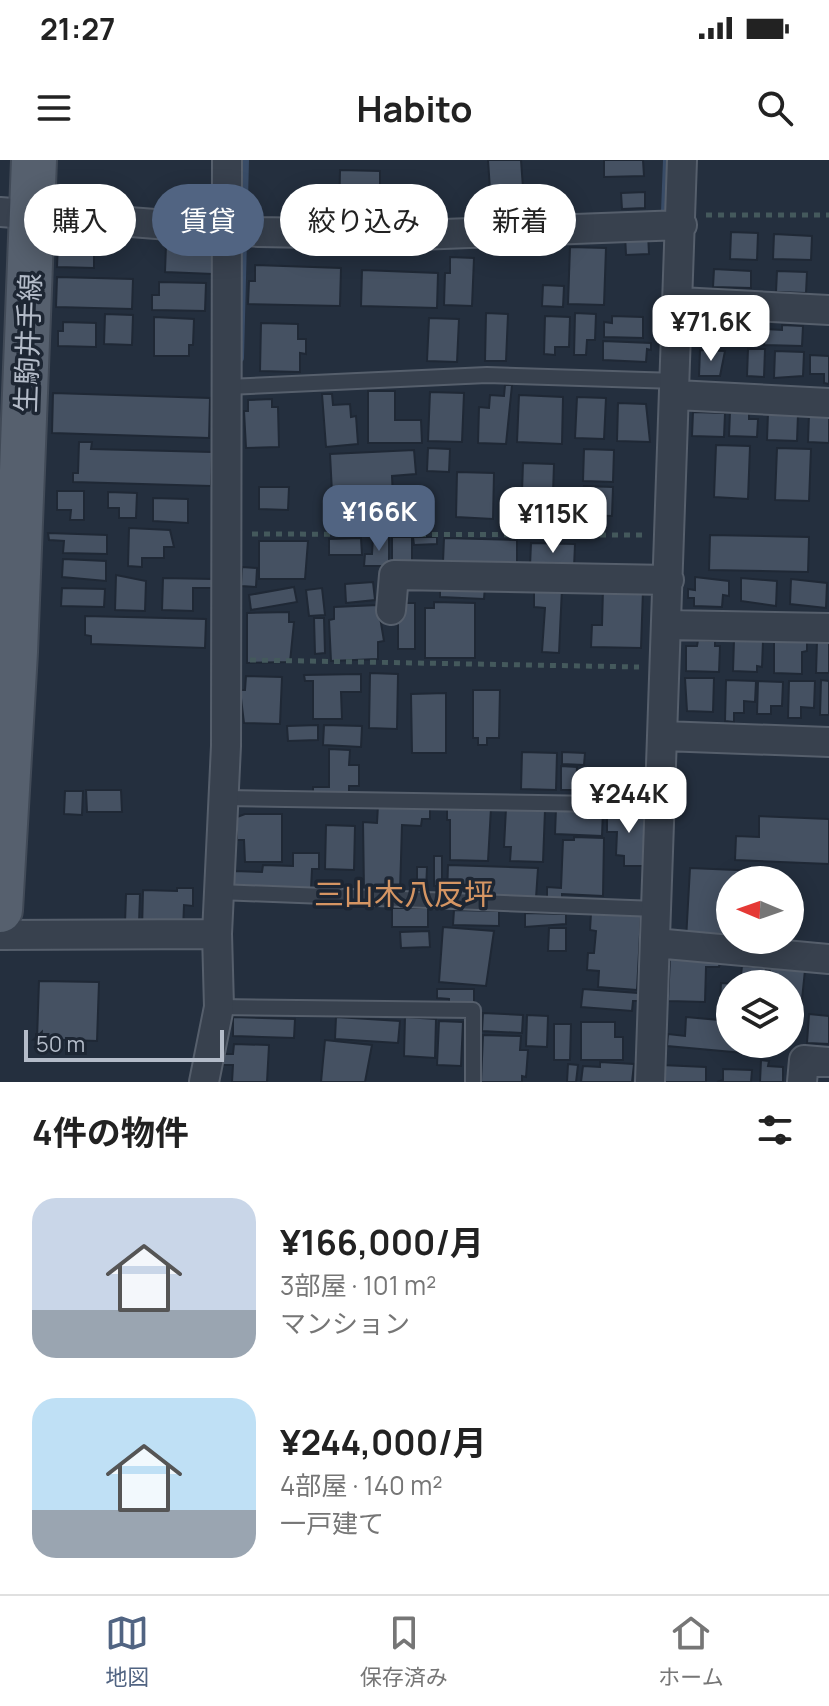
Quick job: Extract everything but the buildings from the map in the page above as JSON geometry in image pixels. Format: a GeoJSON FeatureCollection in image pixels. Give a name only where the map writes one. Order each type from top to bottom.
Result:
{"type":"FeatureCollection","features":[{"type":"Feature","properties":{"kind":"main road","name":"生駒井手線"},"geometry":{"type":"LineString","coordinates":[[0,910],[15,652],[16,212],[34,160]]}},
{"type":"Feature","properties":{"kind":"street"},"geometry":{"type":"LineString","coordinates":[[227,160],[227,184]]}},
{"type":"Feature","properties":{"kind":"street"},"geometry":{"type":"LineString","coordinates":[[650,1082],[680,302],[682,160]]}},
{"type":"Feature","properties":{"kind":"street"},"geometry":{"type":"LineString","coordinates":[[16,212],[152,224]]}},
{"type":"Feature","properties":{"kind":"street"},"geometry":{"type":"LineString","coordinates":[[264,231],[417,235],[682,220]]}},
{"type":"Feature","properties":{"kind":"street"},"geometry":{"type":"LineString","coordinates":[[204,1082],[219,1007],[217,934],[224,798],[227,534],[227,256]]}},
{"type":"Feature","properties":{"kind":"street"},"geometry":{"type":"LineString","coordinates":[[680,302],[829,310]]}},
{"type":"Feature","properties":{"kind":"street"},"geometry":{"type":"LineString","coordinates":[[676,388],[829,403]]}},
{"type":"Feature","properties":{"kind":"street"},"geometry":{"type":"LineString","coordinates":[[391,610],[394,575],[669,580]]}},
{"type":"Feature","properties":{"kind":"street"},"geometry":{"type":"LineString","coordinates":[[667,625],[829,628]]}},
{"type":"Feature","properties":{"kind":"street"},"geometry":{"type":"LineString","coordinates":[[663,736],[829,742]]}},
{"type":"Feature","properties":{"kind":"street"},"geometry":{"type":"LineString","coordinates":[[0,935],[217,934]]}},
{"type":"Feature","properties":{"kind":"street"},"geometry":{"type":"LineString","coordinates":[[655,943],[829,959]]}},
{"type":"Feature","properties":{"kind":"street"},"geometry":{"type":"LineString","coordinates":[[802,1082],[804,1060],[829,1062]]}},
{"type":"Feature","properties":{"kind":"lane"},"geometry":{"type":"LineString","coordinates":[[227,387],[487,375],[676,388]]}},
{"type":"Feature","properties":{"kind":"lane"},"geometry":{"type":"LineString","coordinates":[[224,798],[660,805]]}},
{"type":"Feature","properties":{"kind":"lane"},"geometry":{"type":"LineString","coordinates":[[219,892],[656,909]]}},
{"type":"Feature","properties":{"kind":"lane"},"geometry":{"type":"LineString","coordinates":[[219,1007],[473,1010],[473,1082]]}},
{"type":"Feature","properties":{"kind":"path"},"geometry":{"type":"LineString","coordinates":[[682,220],[829,215]]}},
{"type":"Feature","properties":{"kind":"path"},"geometry":{"type":"LineString","coordinates":[[227,534],[671,535]]}},
{"type":"Feature","properties":{"kind":"path"},"geometry":{"type":"LineString","coordinates":[[225,659],[666,668]]}},
{"type":"Feature","properties":{"kind":"waterway"},"geometry":{"type":"LineString","coordinates":[[240,358],[245,160]]}},
{"type":"Feature","properties":{"kind":"waterway"},"geometry":{"type":"LineString","coordinates":[[665,212],[667,160]]}},
{"type":"Feature","properties":{"kind":"district","name":"三山木八反坪"},"geometry":{"type":"Point","coordinates":[404,893]}}]}
